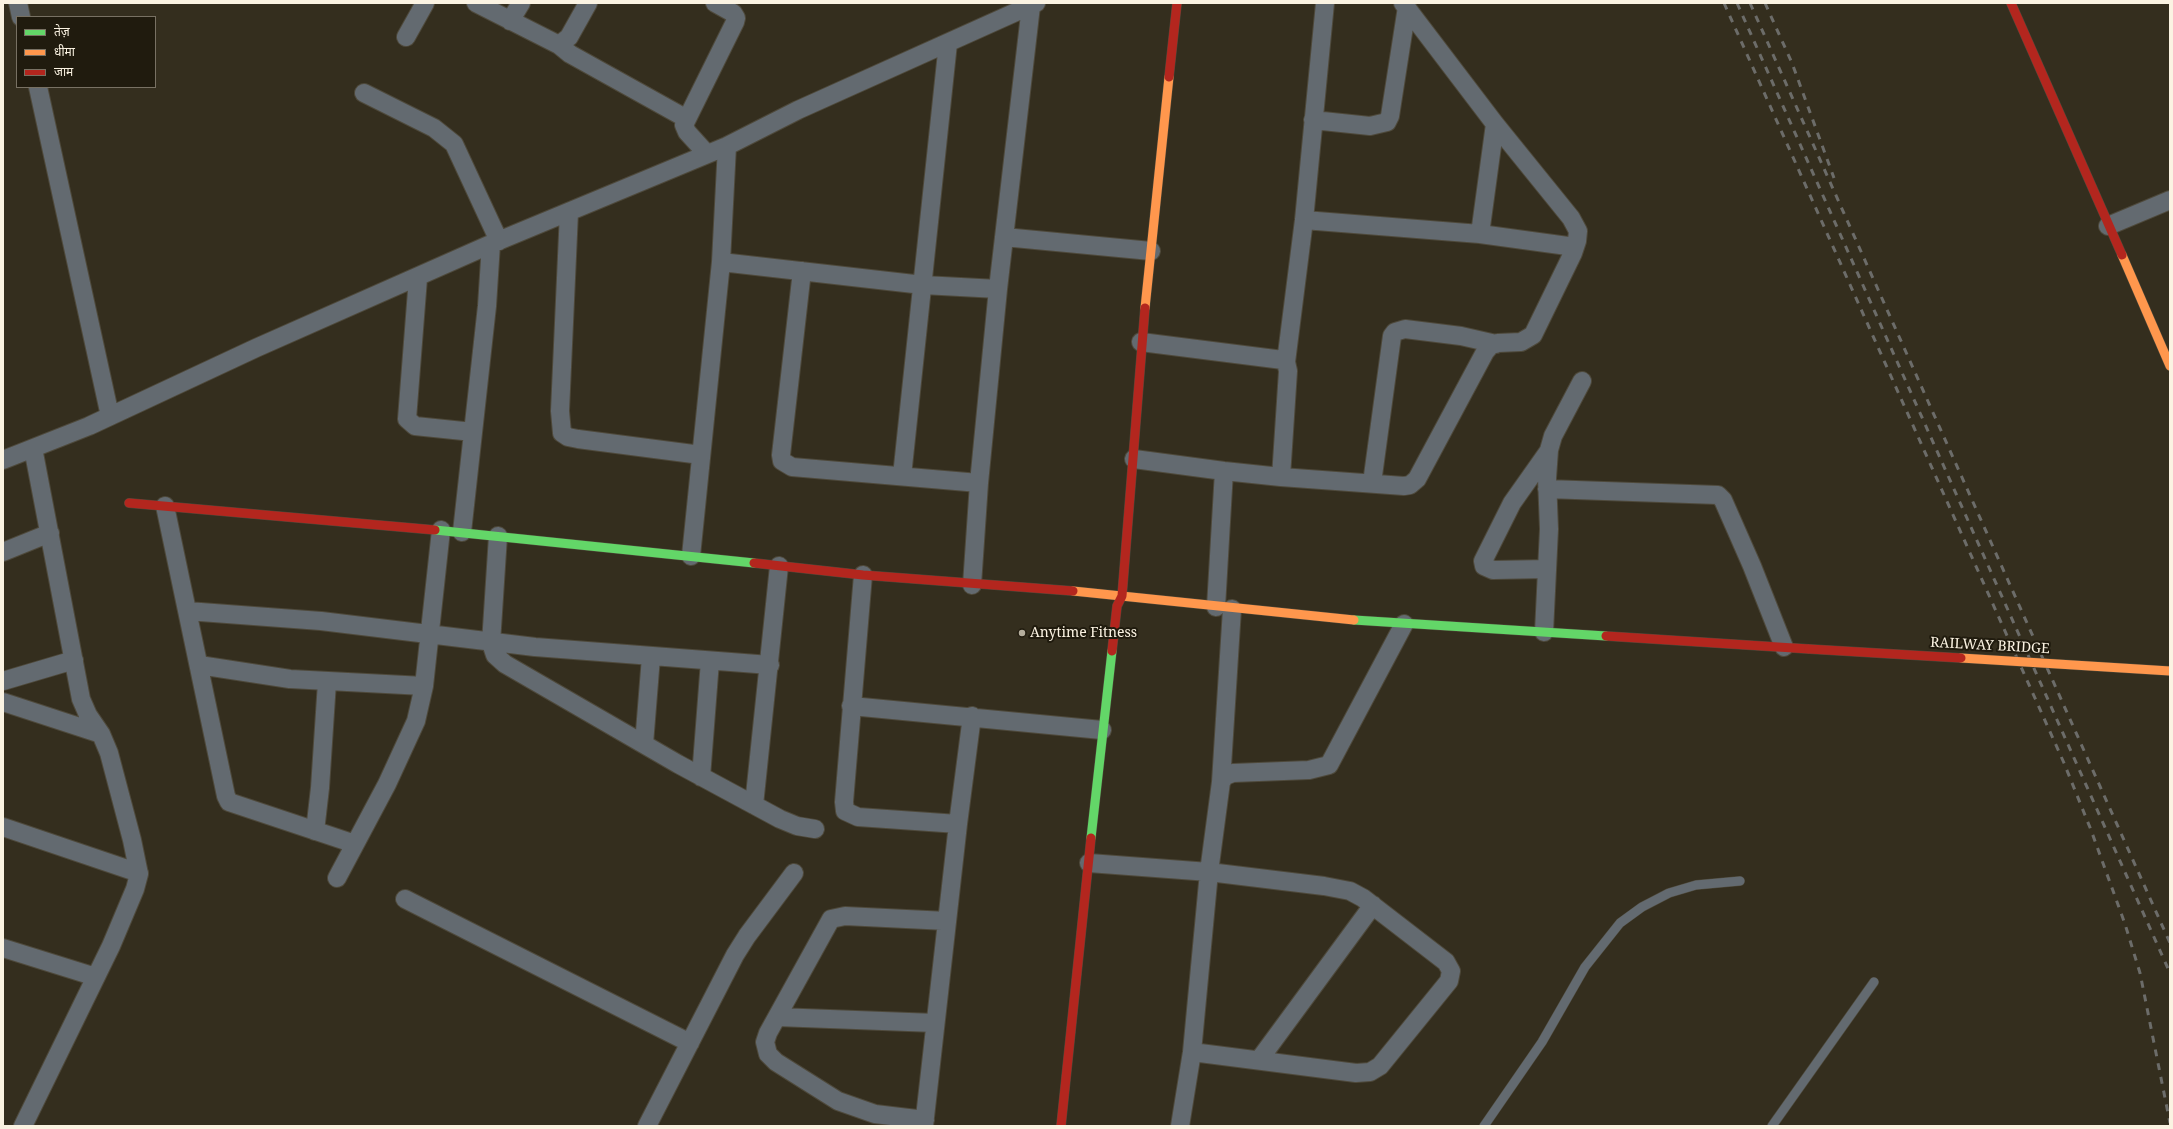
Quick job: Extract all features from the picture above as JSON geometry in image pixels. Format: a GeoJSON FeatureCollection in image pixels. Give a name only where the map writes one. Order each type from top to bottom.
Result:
{"type":"FeatureCollection","features":[{"type":"Feature","properties":{"kind":"street"},"geometry":{"type":"LineString","coordinates":[[18,3],[21,16]]}},
{"type":"Feature","properties":{"kind":"street"},"geometry":{"type":"LineString","coordinates":[[406,37],[425,3]]}},
{"type":"Feature","properties":{"kind":"street"},"geometry":{"type":"LineString","coordinates":[[476,3],[559,45],[570,54],[687,119]]}},
{"type":"Feature","properties":{"kind":"street"},"geometry":{"type":"LineString","coordinates":[[510,21],[521,3]]}},
{"type":"Feature","properties":{"kind":"street"},"geometry":{"type":"LineString","coordinates":[[559,45],[569,37],[588,3]]}},
{"type":"Feature","properties":{"kind":"street"},"geometry":{"type":"LineString","coordinates":[[707,154],[685,128],[687,119],[735,22],[733,13],[715,3]]}},
{"type":"Feature","properties":{"kind":"street"},"geometry":{"type":"LineString","coordinates":[[1061,1126],[1102,730],[1117,606],[1122,596],[1134,459],[1141,342],[1177,3]]}},
{"type":"Feature","properties":{"kind":"street"},"geometry":{"type":"LineString","coordinates":[[1281,476],[1288,371],[1286,362],[1304,220],[1325,3]]}},
{"type":"Feature","properties":{"kind":"street"},"geometry":{"type":"LineString","coordinates":[[2011,3],[2170,366]]}},
{"type":"Feature","properties":{"kind":"street"},"geometry":{"type":"LineString","coordinates":[[3,460],[110,416],[256,348],[495,243],[727,146],[798,110],[1034,4]]}},
{"type":"Feature","properties":{"kind":"street"},"geometry":{"type":"LineString","coordinates":[[972,585],[979,483],[998,289],[1034,4]]}},
{"type":"Feature","properties":{"kind":"street"},"geometry":{"type":"LineString","coordinates":[[1313,120],[1370,126],[1387,122],[1390,116],[1405,5]]}},
{"type":"Feature","properties":{"kind":"street"},"geometry":{"type":"LineString","coordinates":[[1134,459],[1224,471],[1372,484],[1410,485],[1417,479],[1485,352],[1491,345],[1521,342],[1532,335],[1575,247],[1578,230],[1571,218],[1495,124],[1405,5]]}},
{"type":"Feature","properties":{"kind":"street"},"geometry":{"type":"LineString","coordinates":[[902,476],[948,43]]}},
{"type":"Feature","properties":{"kind":"street"},"geometry":{"type":"LineString","coordinates":[[38,88],[110,416]]}},
{"type":"Feature","properties":{"kind":"street"},"geometry":{"type":"LineString","coordinates":[[364,93],[434,128],[454,144],[495,243],[462,532]]}},
{"type":"Feature","properties":{"kind":"street"},"geometry":{"type":"LineString","coordinates":[[1480,234],[1495,124]]}},
{"type":"Feature","properties":{"kind":"street"},"geometry":{"type":"LineString","coordinates":[[691,556],[721,262],[727,146]]}},
{"type":"Feature","properties":{"kind":"street"},"geometry":{"type":"LineString","coordinates":[[2108,226],[2170,200]]}},
{"type":"Feature","properties":{"kind":"street"},"geometry":{"type":"LineString","coordinates":[[569,212],[560,411],[562,433],[578,439],[702,455]]}},
{"type":"Feature","properties":{"kind":"street"},"geometry":{"type":"LineString","coordinates":[[1304,220],[1480,234],[1575,247]]}},
{"type":"Feature","properties":{"kind":"street"},"geometry":{"type":"LineString","coordinates":[[1004,237],[1151,251]]}},
{"type":"Feature","properties":{"kind":"street"},"geometry":{"type":"LineString","coordinates":[[721,262],[923,285],[998,289]]}},
{"type":"Feature","properties":{"kind":"street"},"geometry":{"type":"LineString","coordinates":[[802,271],[781,455],[782,461],[792,467],[979,483]]}},
{"type":"Feature","properties":{"kind":"street"},"geometry":{"type":"LineString","coordinates":[[418,278],[407,419],[415,426],[473,432]]}},
{"type":"Feature","properties":{"kind":"street"},"geometry":{"type":"LineString","coordinates":[[1372,484],[1392,336],[1395,332],[1405,329],[1461,336],[1496,344]]}},
{"type":"Feature","properties":{"kind":"street"},"geometry":{"type":"LineString","coordinates":[[1141,342],[1279,358],[1286,362]]}},
{"type":"Feature","properties":{"kind":"street"},"geometry":{"type":"LineString","coordinates":[[1544,632],[1549,529],[1547,489],[1549,450],[1553,436],[1582,381]]}},
{"type":"Feature","properties":{"kind":"street"},"geometry":{"type":"LineString","coordinates":[[23,1126],[96,977],[135,890],[139,873],[111,760],[101,734],[88,714],[81,699],[33,448]]}},
{"type":"Feature","properties":{"kind":"street"},"geometry":{"type":"LineString","coordinates":[[1547,569],[1493,570],[1484,566],[1483,561],[1512,503],[1549,450]]}},
{"type":"Feature","properties":{"kind":"street"},"geometry":{"type":"LineString","coordinates":[[1180,1126],[1192,1052],[1209,872],[1221,782],[1224,608],[1224,471]]}},
{"type":"Feature","properties":{"kind":"street"},"geometry":{"type":"LineString","coordinates":[[1547,489],[1718,495],[1723,500],[1752,566],[1784,647]]}},
{"type":"Feature","properties":{"kind":"street","name":"RAILWAY BRIDGE"},"geometry":{"type":"LineString","coordinates":[[130,502],[462,532],[863,575],[1122,596],[1224,608],[1404,624],[2170,671]]}},
{"type":"Feature","properties":{"kind":"street"},"geometry":{"type":"LineString","coordinates":[[165,506],[226,796],[229,802],[355,844]]}},
{"type":"Feature","properties":{"kind":"street"},"geometry":{"type":"LineString","coordinates":[[337,878],[409,738],[420,710],[430,635],[441,530]]}},
{"type":"Feature","properties":{"kind":"street"},"geometry":{"type":"LineString","coordinates":[[3,552],[50,533]]}},
{"type":"Feature","properties":{"kind":"street"},"geometry":{"type":"LineString","coordinates":[[498,536],[491,643],[496,655],[505,664],[702,777],[780,819],[797,826],[815,829]]}},
{"type":"Feature","properties":{"kind":"street"},"geometry":{"type":"LineString","coordinates":[[754,805],[770,665],[779,566]]}},
{"type":"Feature","properties":{"kind":"street"},"geometry":{"type":"LineString","coordinates":[[863,575],[844,802],[845,811],[858,817],[958,824]]}},
{"type":"Feature","properties":{"kind":"street"},"geometry":{"type":"LineString","coordinates":[[187,611],[321,621],[491,643],[650,657],[770,665]]}},
{"type":"Feature","properties":{"kind":"street"},"geometry":{"type":"LineString","coordinates":[[1221,782],[1225,776],[1233,773],[1308,770],[1329,766],[1404,624]]}},
{"type":"Feature","properties":{"kind":"street"},"geometry":{"type":"LineString","coordinates":[[644,744],[650,657]]}},
{"type":"Feature","properties":{"kind":"street"},"geometry":{"type":"LineString","coordinates":[[3,681],[74,660]]}},
{"type":"Feature","properties":{"kind":"street"},"geometry":{"type":"LineString","coordinates":[[702,777],[710,661]]}},
{"type":"Feature","properties":{"kind":"street"},"geometry":{"type":"LineString","coordinates":[[199,665],[254,674],[327,682],[424,686]]}},
{"type":"Feature","properties":{"kind":"street"},"geometry":{"type":"LineString","coordinates":[[315,831],[320,788],[327,682]]}},
{"type":"Feature","properties":{"kind":"street"},"geometry":{"type":"LineString","coordinates":[[3,702],[101,734]]}},
{"type":"Feature","properties":{"kind":"street"},"geometry":{"type":"LineString","coordinates":[[852,706],[972,716],[1102,730]]}},
{"type":"Feature","properties":{"kind":"street"},"geometry":{"type":"LineString","coordinates":[[947,921],[845,916],[831,919],[777,1017],[765,1042],[768,1054],[776,1062],[848,1106],[875,1114],[924,1123],[935,1022],[947,921],[958,824],[972,716]]}},
{"type":"Feature","properties":{"kind":"street"},"geometry":{"type":"LineString","coordinates":[[3,828],[139,873]]}},
{"type":"Feature","properties":{"kind":"street"},"geometry":{"type":"LineString","coordinates":[[1089,863],[1209,872],[1324,886],[1350,891],[1372,905],[1446,962],[1451,971],[1448,981],[1380,1066],[1370,1072],[1356,1073],[1192,1052]]}},
{"type":"Feature","properties":{"kind":"street"},"geometry":{"type":"LineString","coordinates":[[647,1126],[712,998],[747,936],[794,873]]}},
{"type":"Feature","properties":{"kind":"street"},"geometry":{"type":"LineString","coordinates":[[405,898],[690,1043]]}},
{"type":"Feature","properties":{"kind":"street"},"geometry":{"type":"LineString","coordinates":[[1259,1060],[1372,905]]}},
{"type":"Feature","properties":{"kind":"street"},"geometry":{"type":"LineString","coordinates":[[3,948],[96,977]]}},
{"type":"Feature","properties":{"kind":"street"},"geometry":{"type":"LineString","coordinates":[[777,1017],[935,1022]]}},
{"type":"Feature","properties":{"kind":"lane"},"geometry":{"type":"LineString","coordinates":[[1484,1126],[1542,1042],[1585,967],[1620,923],[1642,907],[1669,893],[1696,885],[1740,881]]}},
{"type":"Feature","properties":{"kind":"lane"},"geometry":{"type":"LineString","coordinates":[[1772,1126],[1874,982]]}},
{"type":"Feature","properties":{"kind":"railway"},"geometry":{"type":"LineString","coordinates":[[1724,3],[2064,763],[2091,830],[2125,924],[2140,973],[2170,1123]]}},
{"type":"Feature","properties":{"kind":"railway"},"geometry":{"type":"LineString","coordinates":[[1737,3],[2170,973]]}},
{"type":"Feature","properties":{"kind":"railway"},"geometry":{"type":"LineString","coordinates":[[1750,3],[2170,943]]}},
{"type":"Feature","properties":{"kind":"railway"},"geometry":{"type":"LineString","coordinates":[[1765,3],[1792,63],[1834,178]]}},
{"type":"Feature","properties":{"kind":"traffic: fast"},"geometry":{"type":"LineString","coordinates":[[435,530],[754,563]]}},
{"type":"Feature","properties":{"kind":"traffic: fast"},"geometry":{"type":"LineString","coordinates":[[1354,620],[1606,636]]}},
{"type":"Feature","properties":{"kind":"traffic: fast"},"geometry":{"type":"LineString","coordinates":[[1091,838],[1112,651]]}},
{"type":"Feature","properties":{"kind":"traffic: slow"},"geometry":{"type":"LineString","coordinates":[[1145,308],[1169,77]]}},
{"type":"Feature","properties":{"kind":"traffic: slow"},"geometry":{"type":"LineString","coordinates":[[2122,255],[2170,366]]}},
{"type":"Feature","properties":{"kind":"traffic: slow"},"geometry":{"type":"LineString","coordinates":[[1073,591],[1354,620]]}},
{"type":"Feature","properties":{"kind":"traffic: slow"},"geometry":{"type":"LineString","coordinates":[[1961,658],[2170,671]]}},
{"type":"Feature","properties":{"kind":"traffic: jam"},"geometry":{"type":"LineString","coordinates":[[1169,77],[1177,3]]}},
{"type":"Feature","properties":{"kind":"traffic: jam"},"geometry":{"type":"LineString","coordinates":[[2011,3],[2122,255]]}},
{"type":"Feature","properties":{"kind":"traffic: jam"},"geometry":{"type":"LineString","coordinates":[[1112,651],[1117,606],[1122,596],[1145,308]]}},
{"type":"Feature","properties":{"kind":"traffic: jam"},"geometry":{"type":"LineString","coordinates":[[129,503],[435,530]]}},
{"type":"Feature","properties":{"kind":"traffic: jam"},"geometry":{"type":"LineString","coordinates":[[754,563],[863,575],[1073,591]]}},
{"type":"Feature","properties":{"kind":"traffic: jam"},"geometry":{"type":"LineString","coordinates":[[1606,636],[1809,649]]}},
{"type":"Feature","properties":{"kind":"traffic: jam"},"geometry":{"type":"LineString","coordinates":[[1809,649],[1961,658]]}},
{"type":"Feature","properties":{"kind":"traffic: jam"},"geometry":{"type":"LineString","coordinates":[[1061,1126],[1091,838]]}},
{"type":"Feature","properties":{"kind":"place","name":"Anytime Fitness"},"geometry":{"type":"Point","coordinates":[1022,633]}}]}
